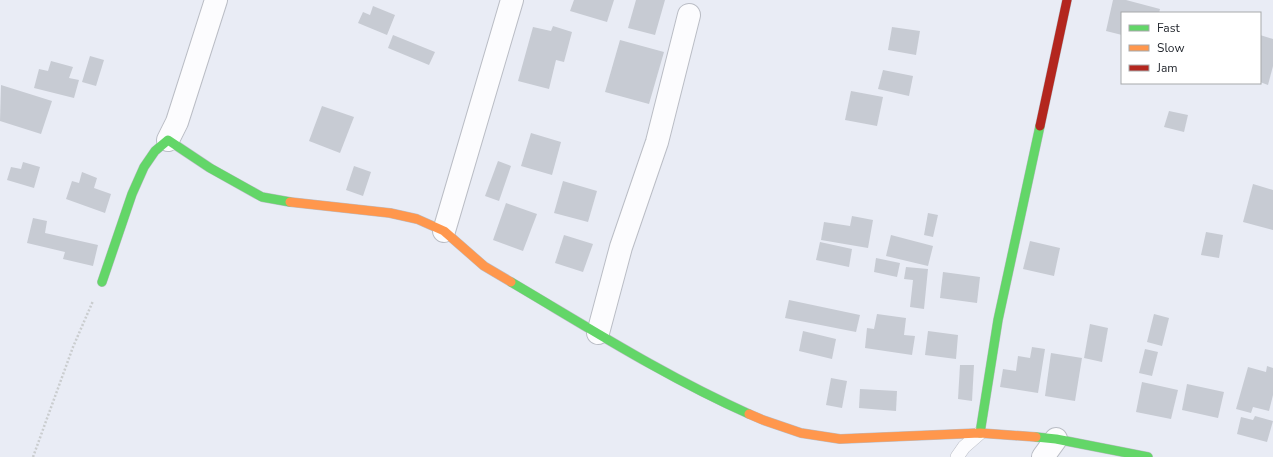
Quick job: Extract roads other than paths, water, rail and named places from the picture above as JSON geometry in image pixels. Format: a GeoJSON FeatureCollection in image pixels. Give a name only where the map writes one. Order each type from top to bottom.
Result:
{"type":"FeatureCollection","features":[{"type":"Feature","properties":{"kind":"street"},"geometry":{"type":"LineString","coordinates":[[102,282],[132,194],[144,167],[154,151],[168,140],[177,122],[216,0]]}},
{"type":"Feature","properties":{"kind":"street"},"geometry":{"type":"LineString","coordinates":[[444,231],[512,0]]}},
{"type":"Feature","properties":{"kind":"street"},"geometry":{"type":"LineString","coordinates":[[980,433],[998,320],[1067,0]]}},
{"type":"Feature","properties":{"kind":"street"},"geometry":{"type":"LineString","coordinates":[[598,333],[622,247],[656,142],[689,15]]}},
{"type":"Feature","properties":{"kind":"street"},"geometry":{"type":"LineString","coordinates":[[168,140],[210,168],[262,197],[287,202],[390,214],[417,219],[444,231],[484,266],[710,397],[763,420],[801,433],[840,439],[980,433],[1016,435],[1056,439],[1148,457]]}},
{"type":"Feature","properties":{"kind":"street"},"geometry":{"type":"LineString","coordinates":[[1043,457],[1056,439]]}},
{"type":"Feature","properties":{"kind":"lane"},"geometry":{"type":"LineString","coordinates":[[957,457],[964,447],[980,433]]}}]}
